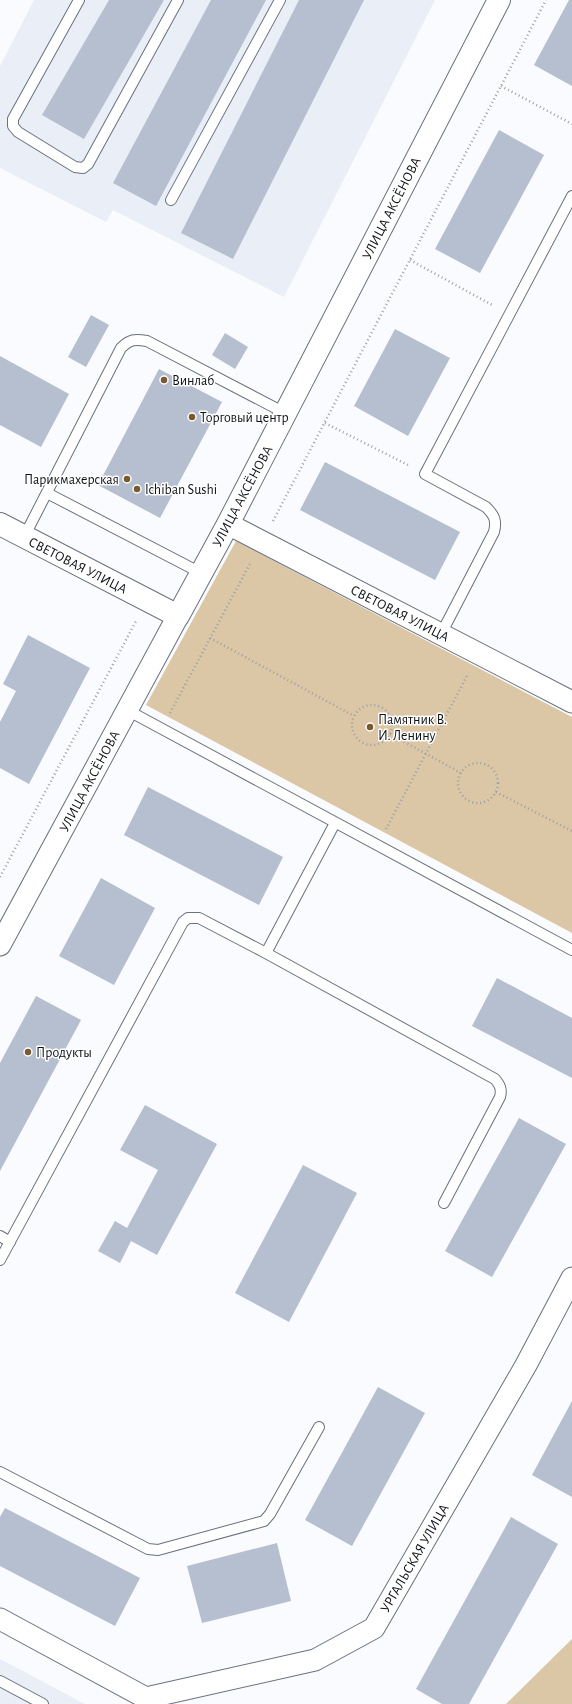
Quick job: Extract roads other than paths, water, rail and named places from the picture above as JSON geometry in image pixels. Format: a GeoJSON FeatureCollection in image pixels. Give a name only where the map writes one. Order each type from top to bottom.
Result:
{"type":"FeatureCollection","features":[{"type":"Feature","properties":{"kind":"street","name":"УЛИЦА АКСЁНОВА"},"geometry":{"type":"LineString","coordinates":[[0,945],[228,524],[499,0]]}},
{"type":"Feature","properties":{"kind":"street","name":"СВЕТОВАЯ УЛИЦА"},"geometry":{"type":"LineString","coordinates":[[0,524],[178,616]]}},
{"type":"Feature","properties":{"kind":"street","name":"СВЕТОВАЯ УЛИЦА"},"geometry":{"type":"LineString","coordinates":[[228,524],[572,702]]}},
{"type":"Feature","properties":{"kind":"street","name":"УРГАЛЬСКАЯ УЛИЦА"},"geometry":{"type":"LineString","coordinates":[[148,1701],[315,1660],[374,1628],[526,1365],[572,1278]]}},
{"type":"Feature","properties":{"kind":"street"},"geometry":{"type":"LineString","coordinates":[[0,1619],[148,1701]]}},
{"type":"Feature","properties":{"kind":"lane"},"geometry":{"type":"LineString","coordinates":[[80,0],[13,119],[13,126],[18,132],[76,166],[83,168],[88,164],[178,0]]}},
{"type":"Feature","properties":{"kind":"lane"},"geometry":{"type":"LineString","coordinates":[[171,200],[280,0]]}},
{"type":"Feature","properties":{"kind":"lane"},"geometry":{"type":"LineString","coordinates":[[441,634],[494,532],[496,523],[494,515],[486,507],[425,474],[572,196]]}},
{"type":"Feature","properties":{"kind":"lane"},"geometry":{"type":"LineString","coordinates":[[24,537],[122,348],[127,342],[136,339],[147,341],[285,413]]}},
{"type":"Feature","properties":{"kind":"lane"},"geometry":{"type":"LineString","coordinates":[[47,493],[201,573]]}},
{"type":"Feature","properties":{"kind":"lane"},"geometry":{"type":"LineString","coordinates":[[127,710],[572,950]]}},
{"type":"Feature","properties":{"kind":"lane"},"geometry":{"type":"LineString","coordinates":[[266,953],[335,823]]}},
{"type":"Feature","properties":{"kind":"lane"},"geometry":{"type":"LineString","coordinates":[[0,1260],[183,922],[188,918],[199,918],[266,953],[495,1079],[501,1090],[500,1097],[444,1203]]}},
{"type":"Feature","properties":{"kind":"lane"},"geometry":{"type":"LineString","coordinates":[[0,1236],[10,1242]]}},
{"type":"Feature","properties":{"kind":"lane"},"geometry":{"type":"LineString","coordinates":[[0,1472],[148,1549],[158,1550],[264,1521],[270,1514],[319,1427]]}},
{"type":"Feature","properties":{"kind":"lane"},"geometry":{"type":"LineString","coordinates":[[0,1681],[43,1704]]}},
{"type":"Feature","properties":{"kind":"place","name":"Винлаб"},"geometry":{"type":"Point","coordinates":[164,380]}},
{"type":"Feature","properties":{"kind":"place","name":"Торговый центр"},"geometry":{"type":"Point","coordinates":[192,417]}},
{"type":"Feature","properties":{"kind":"place","name":"Парикмахерская"},"geometry":{"type":"Point","coordinates":[127,479]}},
{"type":"Feature","properties":{"kind":"place","name":"Ichiban Sushi"},"geometry":{"type":"Point","coordinates":[137,489]}},
{"type":"Feature","properties":{"kind":"place","name":"Памятник В. И. Ленину"},"geometry":{"type":"Point","coordinates":[370,727]}},
{"type":"Feature","properties":{"kind":"place","name":"Продукты"},"geometry":{"type":"Point","coordinates":[28,1052]}}]}
